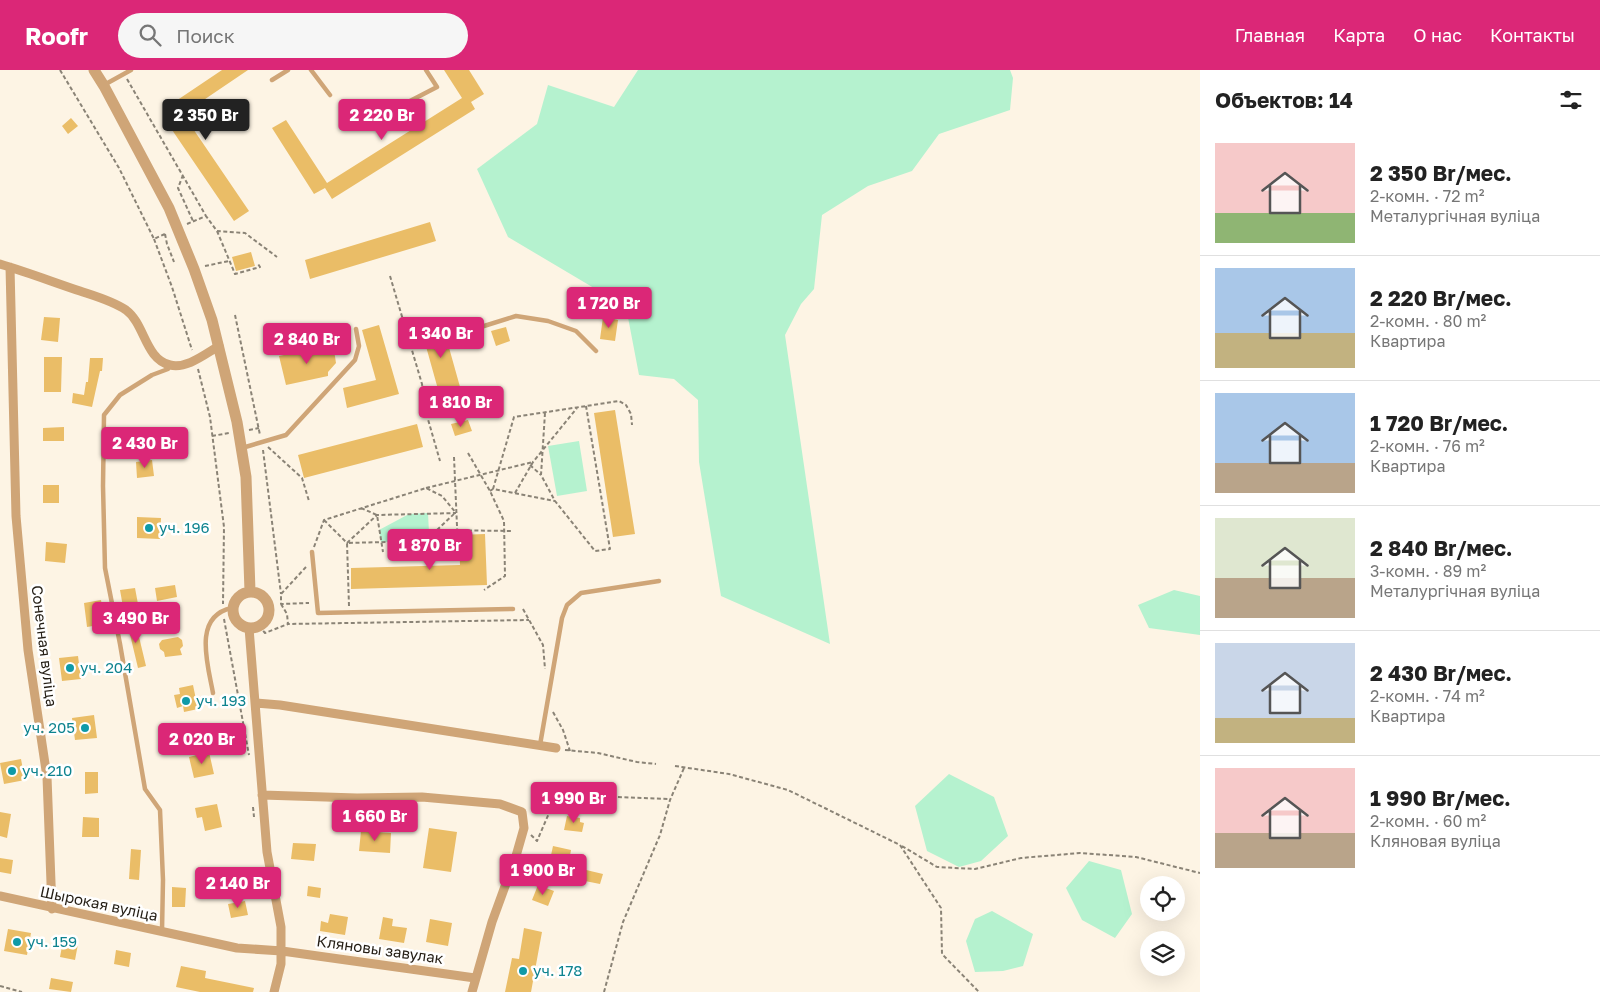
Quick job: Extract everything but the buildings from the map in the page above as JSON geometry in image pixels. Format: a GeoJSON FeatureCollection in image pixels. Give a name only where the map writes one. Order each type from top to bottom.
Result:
{"type":"FeatureCollection","features":[{"type":"Feature","properties":{"kind":"street"},"geometry":{"type":"LineString","coordinates":[[94,70],[160,188],[179,229],[212,320],[237,422],[246,476],[250,591]]}},
{"type":"Feature","properties":{"kind":"street"},"geometry":{"type":"LineString","coordinates":[[0,264],[106,300],[126,310],[135,321],[158,360],[169,365],[178,366],[219,346]]}},
{"type":"Feature","properties":{"kind":"street","name":"Сонечная вуліца"},"geometry":{"type":"LineString","coordinates":[[10,267],[16,516],[28,650],[47,777],[52,909]]}},
{"type":"Feature","properties":{"kind":"street"},"geometry":{"type":"LineString","coordinates":[[250,591],[258,593],[265,598],[269,613],[266,620],[254,627],[238,623],[228,609],[238,596],[250,591]]}},
{"type":"Feature","properties":{"kind":"street"},"geometry":{"type":"LineString","coordinates":[[254,627],[256,703],[262,795],[267,852],[280,927],[282,950],[281,964],[274,992]]}},
{"type":"Feature","properties":{"kind":"street"},"geometry":{"type":"LineString","coordinates":[[256,703],[280,705],[556,748]]}},
{"type":"Feature","properties":{"kind":"street"},"geometry":{"type":"LineString","coordinates":[[262,795],[357,798],[422,797],[500,804],[522,812],[524,828],[516,856],[501,894],[472,992]]}},
{"type":"Feature","properties":{"kind":"street","name":"Шырокая вуліца"},"geometry":{"type":"LineString","coordinates":[[0,896],[52,909],[237,948],[282,950]]}},
{"type":"Feature","properties":{"kind":"street","name":"Кляновы завулак"},"geometry":{"type":"LineString","coordinates":[[282,950],[475,978]]}},
{"type":"Feature","properties":{"kind":"lane"},"geometry":{"type":"LineString","coordinates":[[104,86],[131,70]]}},
{"type":"Feature","properties":{"kind":"lane"},"geometry":{"type":"LineString","coordinates":[[272,80],[288,70]]}},
{"type":"Feature","properties":{"kind":"lane"},"geometry":{"type":"LineString","coordinates":[[311,70],[330,95]]}},
{"type":"Feature","properties":{"kind":"lane"},"geometry":{"type":"LineString","coordinates":[[410,101],[437,87],[426,70]]}},
{"type":"Feature","properties":{"kind":"lane"},"geometry":{"type":"LineString","coordinates":[[468,331],[516,316],[548,321],[576,332],[596,351]]}},
{"type":"Feature","properties":{"kind":"lane"},"geometry":{"type":"LineString","coordinates":[[241,448],[286,435],[355,360],[359,346],[356,329]]}},
{"type":"Feature","properties":{"kind":"lane"},"geometry":{"type":"LineString","coordinates":[[162,931],[160,810],[145,789],[105,568],[102,486],[104,415],[120,395],[152,375],[168,369],[169,365]]}},
{"type":"Feature","properties":{"kind":"lane"},"geometry":{"type":"LineString","coordinates":[[312,552],[318,614],[513,610]]}},
{"type":"Feature","properties":{"kind":"lane"},"geometry":{"type":"LineString","coordinates":[[540,745],[562,618],[567,605],[581,593],[659,581]]}},
{"type":"Feature","properties":{"kind":"lane"},"geometry":{"type":"LineString","coordinates":[[213,693],[205,644],[209,626],[213,619],[228,609]]}},
{"type":"Feature","properties":{"kind":"path"},"geometry":{"type":"LineString","coordinates":[[124,74],[206,216]]}},
{"type":"Feature","properties":{"kind":"path"},"geometry":{"type":"LineString","coordinates":[[183,175],[178,188],[193,221]]}},
{"type":"Feature","properties":{"kind":"path"},"geometry":{"type":"LineString","coordinates":[[217,231],[235,274],[260,267],[258,264]]}},
{"type":"Feature","properties":{"kind":"path"},"geometry":{"type":"LineString","coordinates":[[165,234],[174,262]]}},
{"type":"Feature","properties":{"kind":"path"},"geometry":{"type":"LineString","coordinates":[[154,239],[172,287],[195,359],[210,417],[224,527],[228,609],[250,761]]}},
{"type":"Feature","properties":{"kind":"path"},"geometry":{"type":"LineString","coordinates":[[194,269],[229,261]]}},
{"type":"Feature","properties":{"kind":"path"},"geometry":{"type":"LineString","coordinates":[[390,276],[422,384],[425,409],[440,462]]}},
{"type":"Feature","properties":{"kind":"path"},"geometry":{"type":"LineString","coordinates":[[234,315],[262,442],[281,604],[287,614],[288,624]]}},
{"type":"Feature","properties":{"kind":"path"},"geometry":{"type":"LineString","coordinates":[[492,490],[514,418],[619,401],[626,405],[631,414],[632,425]]}},
{"type":"Feature","properties":{"kind":"path"},"geometry":{"type":"LineString","coordinates":[[545,413],[542,474],[555,501],[595,551],[610,549],[586,406]]}},
{"type":"Feature","properties":{"kind":"path"},"geometry":{"type":"LineString","coordinates":[[515,493],[530,466],[576,408]]}},
{"type":"Feature","properties":{"kind":"path"},"geometry":{"type":"LineString","coordinates":[[262,442],[302,478],[309,501]]}},
{"type":"Feature","properties":{"kind":"path"},"geometry":{"type":"LineString","coordinates":[[468,453],[492,490],[504,520],[505,576],[484,590]]}},
{"type":"Feature","properties":{"kind":"path"},"geometry":{"type":"LineString","coordinates":[[454,457],[458,549]]}},
{"type":"Feature","properties":{"kind":"path"},"geometry":{"type":"LineString","coordinates":[[324,520],[426,488],[533,462]]}},
{"type":"Feature","properties":{"kind":"path"},"geometry":{"type":"LineString","coordinates":[[528,463],[542,474]]}},
{"type":"Feature","properties":{"kind":"path"},"geometry":{"type":"LineString","coordinates":[[426,488],[442,496],[456,512]]}},
{"type":"Feature","properties":{"kind":"path"},"geometry":{"type":"LineString","coordinates":[[492,490],[555,501]]}},
{"type":"Feature","properties":{"kind":"path"},"geometry":{"type":"LineString","coordinates":[[361,508],[377,514],[456,512]]}},
{"type":"Feature","properties":{"kind":"path"},"geometry":{"type":"LineString","coordinates":[[347,543],[426,541],[456,512]]}},
{"type":"Feature","properties":{"kind":"path"},"geometry":{"type":"LineString","coordinates":[[377,514],[382,552]]}},
{"type":"Feature","properties":{"kind":"path"},"geometry":{"type":"LineString","coordinates":[[347,543],[377,514]]}},
{"type":"Feature","properties":{"kind":"path"},"geometry":{"type":"LineString","coordinates":[[281,594],[307,566],[324,520]]}},
{"type":"Feature","properties":{"kind":"path"},"geometry":{"type":"LineString","coordinates":[[324,520],[347,543],[349,613]]}},
{"type":"Feature","properties":{"kind":"path"},"geometry":{"type":"LineString","coordinates":[[437,530],[512,531]]}},
{"type":"Feature","properties":{"kind":"path"},"geometry":{"type":"LineString","coordinates":[[281,604],[317,603]]}},
{"type":"Feature","properties":{"kind":"path"},"geometry":{"type":"LineString","coordinates":[[254,627],[265,633],[288,624],[529,620]]}},
{"type":"Feature","properties":{"kind":"path"},"geometry":{"type":"LineString","coordinates":[[556,748],[598,753],[637,762],[656,764]]}},
{"type":"Feature","properties":{"kind":"path"},"geometry":{"type":"LineString","coordinates":[[674,766],[729,774],[788,790],[900,845],[937,867],[975,869],[1021,858],[1080,853],[1136,858],[1200,873]]}},
{"type":"Feature","properties":{"kind":"path"},"geometry":{"type":"LineString","coordinates":[[604,992],[623,922],[660,834],[670,800],[684,768]]}},
{"type":"Feature","properties":{"kind":"path"},"geometry":{"type":"LineString","coordinates":[[524,828],[537,841],[559,790],[593,796],[670,800]]}},
{"type":"Feature","properties":{"kind":"path"},"geometry":{"type":"LineString","coordinates":[[253,804],[254,819]]}},
{"type":"Feature","properties":{"kind":"path"},"geometry":{"type":"LineString","coordinates":[[900,845],[941,908],[942,954],[979,992]]}},
{"type":"Feature","properties":{"kind":"path"},"geometry":{"type":"LineString","coordinates":[[0,986],[22,992]]}},
{"type":"Feature","properties":{"kind":"green space"},"geometry":{"type":"Polygon","coordinates":[[[638,70],[1010,70],[1013,78],[1010,110],[939,134],[912,171],[868,186],[822,215],[814,289],[801,304],[785,335],[830,644],[721,596],[699,462],[698,400],[674,379],[639,375],[626,307],[508,237],[477,169],[537,124],[548,85],[614,107],[638,70]]]}},
{"type":"Feature","properties":{"kind":"green space"},"geometry":{"type":"Polygon","coordinates":[[[579,441],[587,491],[557,496],[548,446],[579,441]]]}},
{"type":"Feature","properties":{"kind":"green space"},"geometry":{"type":"Polygon","coordinates":[[[428,513],[429,533],[426,541],[381,542],[379,530],[409,514],[428,513]]]}},
{"type":"Feature","properties":{"kind":"green space"},"geometry":{"type":"Polygon","coordinates":[[[1174,590],[1200,596],[1200,635],[1149,628],[1138,605],[1174,590]]]}},
{"type":"Feature","properties":{"kind":"green space"},"geometry":{"type":"Polygon","coordinates":[[[949,774],[994,797],[1008,836],[981,861],[959,867],[927,851],[915,806],[949,774]]]}},
{"type":"Feature","properties":{"kind":"green space"},"geometry":{"type":"Polygon","coordinates":[[[1089,861],[1121,870],[1132,914],[1115,938],[1082,920],[1066,888],[1089,861]]]}},
{"type":"Feature","properties":{"kind":"green space"},"geometry":{"type":"Polygon","coordinates":[[[992,911],[1033,934],[1023,966],[1003,971],[975,972],[966,941],[975,919],[992,911]]]}},
{"type":"Feature","properties":{"kind":"place","name":"уч. 196"},"geometry":{"type":"Point","coordinates":[149,528]}},
{"type":"Feature","properties":{"kind":"place","name":"уч. 204"},"geometry":{"type":"Point","coordinates":[70,668]}},
{"type":"Feature","properties":{"kind":"place","name":"уч. 193"},"geometry":{"type":"Point","coordinates":[186,701]}},
{"type":"Feature","properties":{"kind":"place","name":"уч. 205"},"geometry":{"type":"Point","coordinates":[85,728]}},
{"type":"Feature","properties":{"kind":"place","name":"уч. 210"},"geometry":{"type":"Point","coordinates":[12,771]}},
{"type":"Feature","properties":{"kind":"place","name":"уч. 159"},"geometry":{"type":"Point","coordinates":[17,942]}},
{"type":"Feature","properties":{"kind":"place","name":"уч. 178"},"geometry":{"type":"Point","coordinates":[523,971]}}]}
